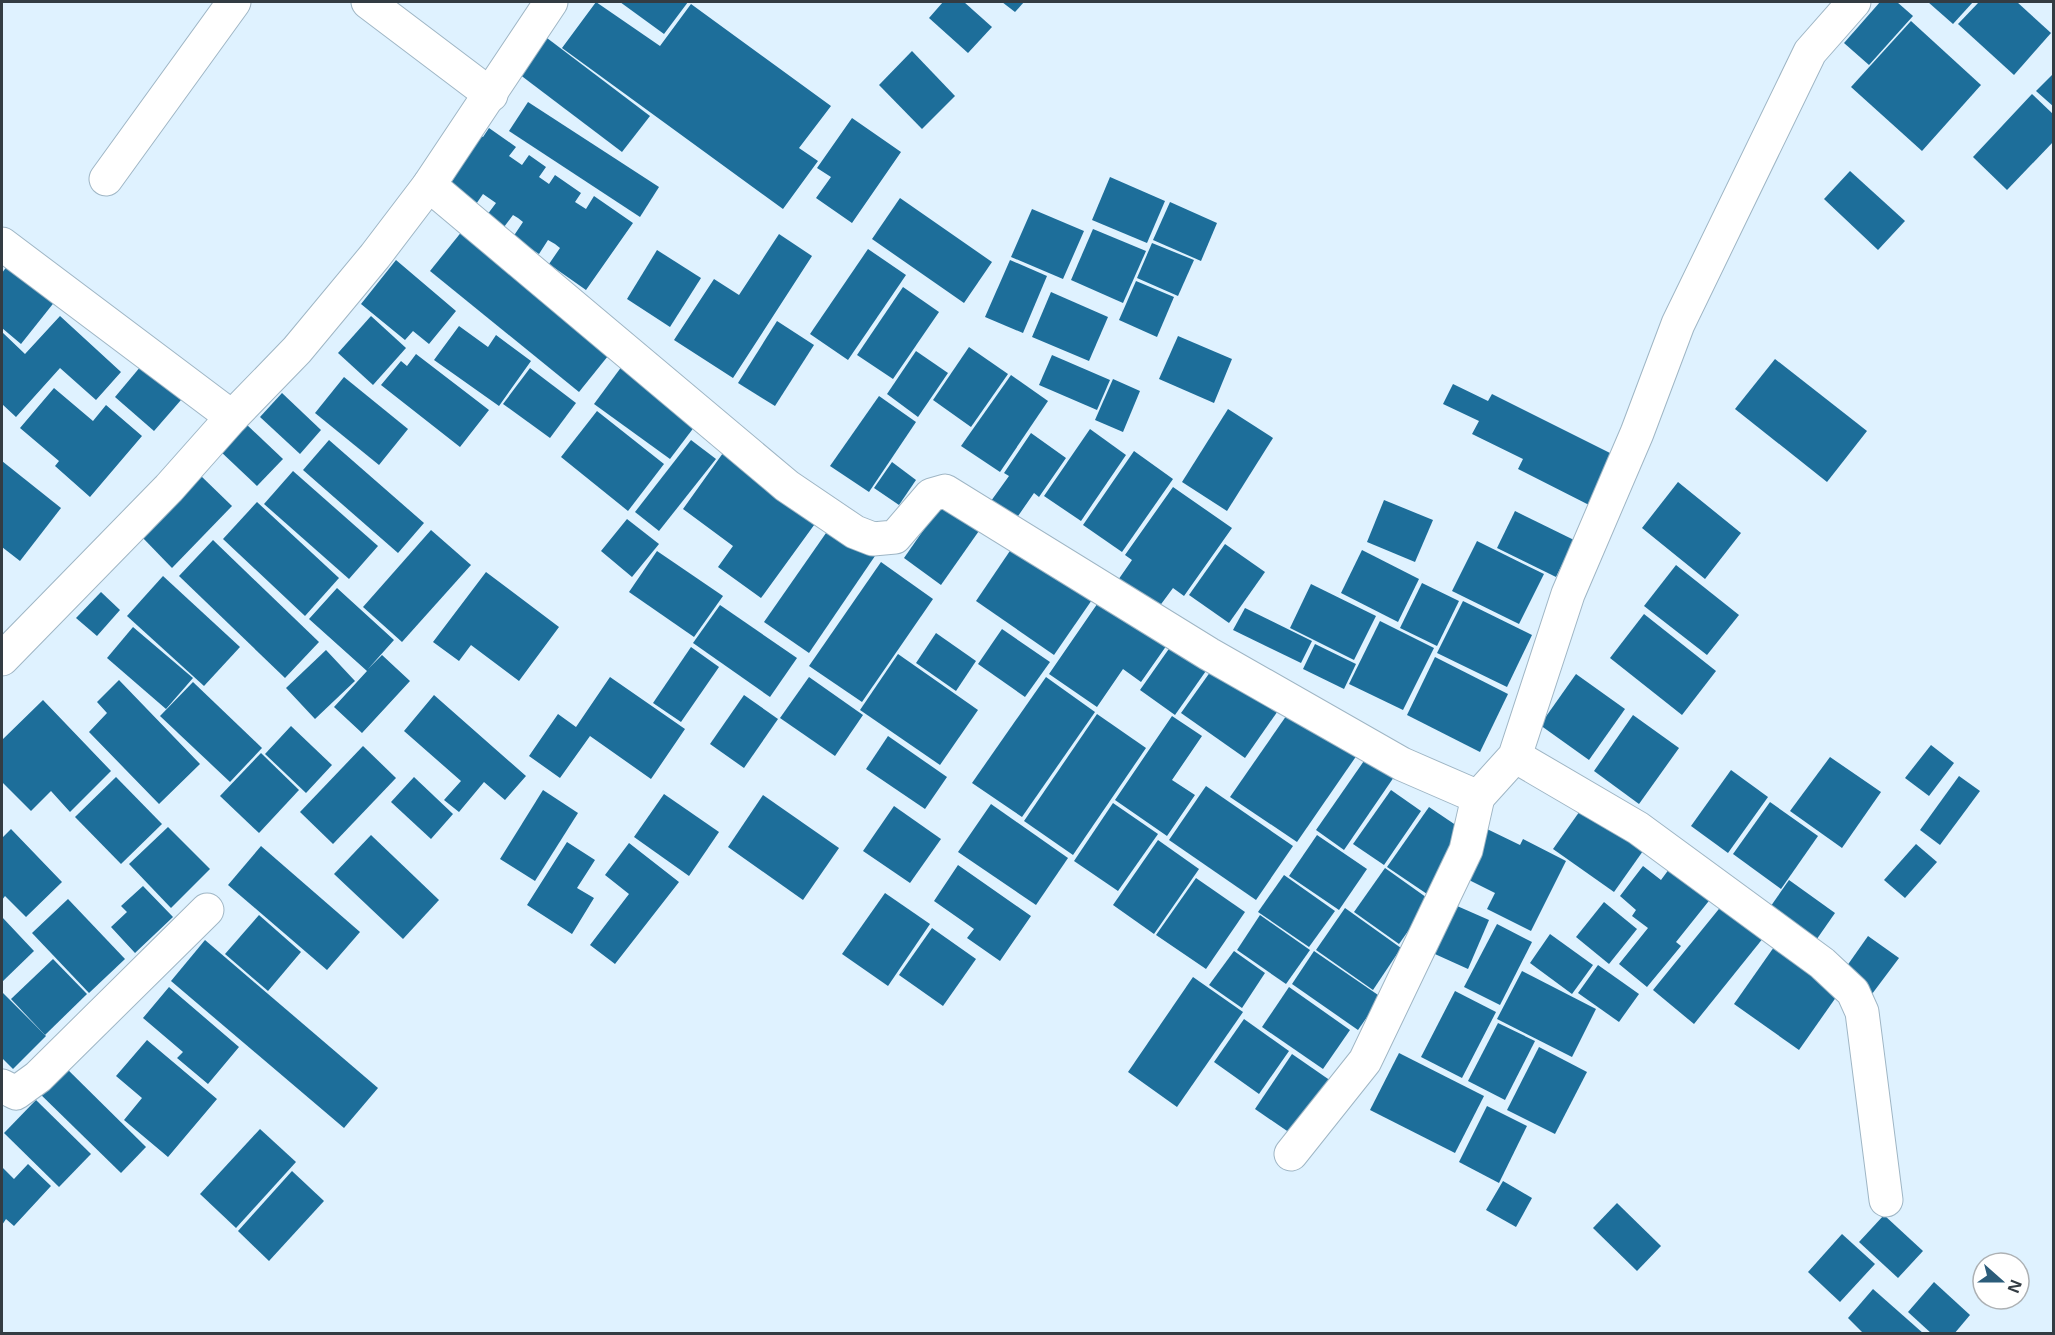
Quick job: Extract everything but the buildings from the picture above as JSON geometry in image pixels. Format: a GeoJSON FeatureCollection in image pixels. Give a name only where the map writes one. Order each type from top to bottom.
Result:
{"type":"FeatureCollection","features":[{"type":"Feature","properties":{"kind":"street"},"geometry":{"type":"LineString","coordinates":[[106,179],[234,2]]}},
{"type":"Feature","properties":{"kind":"street"},"geometry":{"type":"LineString","coordinates":[[368,2],[491,94]]}},
{"type":"Feature","properties":{"kind":"street"},"geometry":{"type":"LineString","coordinates":[[2,659],[169,488],[232,417],[297,350],[375,256],[429,185],[551,2]]}},
{"type":"Feature","properties":{"kind":"street"},"geometry":{"type":"LineString","coordinates":[[1291,1154],[1365,1061],[1466,849],[1478,797],[1515,756],[1568,594],[1637,433],[1678,324],[1810,52],[1854,2]]}},
{"type":"Feature","properties":{"kind":"street"},"geometry":{"type":"LineString","coordinates":[[429,185],[787,486],[855,532],[873,539],[895,537],[931,495],[945,491],[1209,654],[1402,764],[1478,797]]}},
{"type":"Feature","properties":{"kind":"street"},"geometry":{"type":"LineString","coordinates":[[2,244],[232,417]]}},
{"type":"Feature","properties":{"kind":"street"},"geometry":{"type":"LineString","coordinates":[[1515,756],[1638,828],[1822,963],[1853,992],[1862,1012],[1886,1200]]}},
{"type":"Feature","properties":{"kind":"street"},"geometry":{"type":"LineString","coordinates":[[2,1086],[16,1092],[38,1077],[207,910]]}}]}
